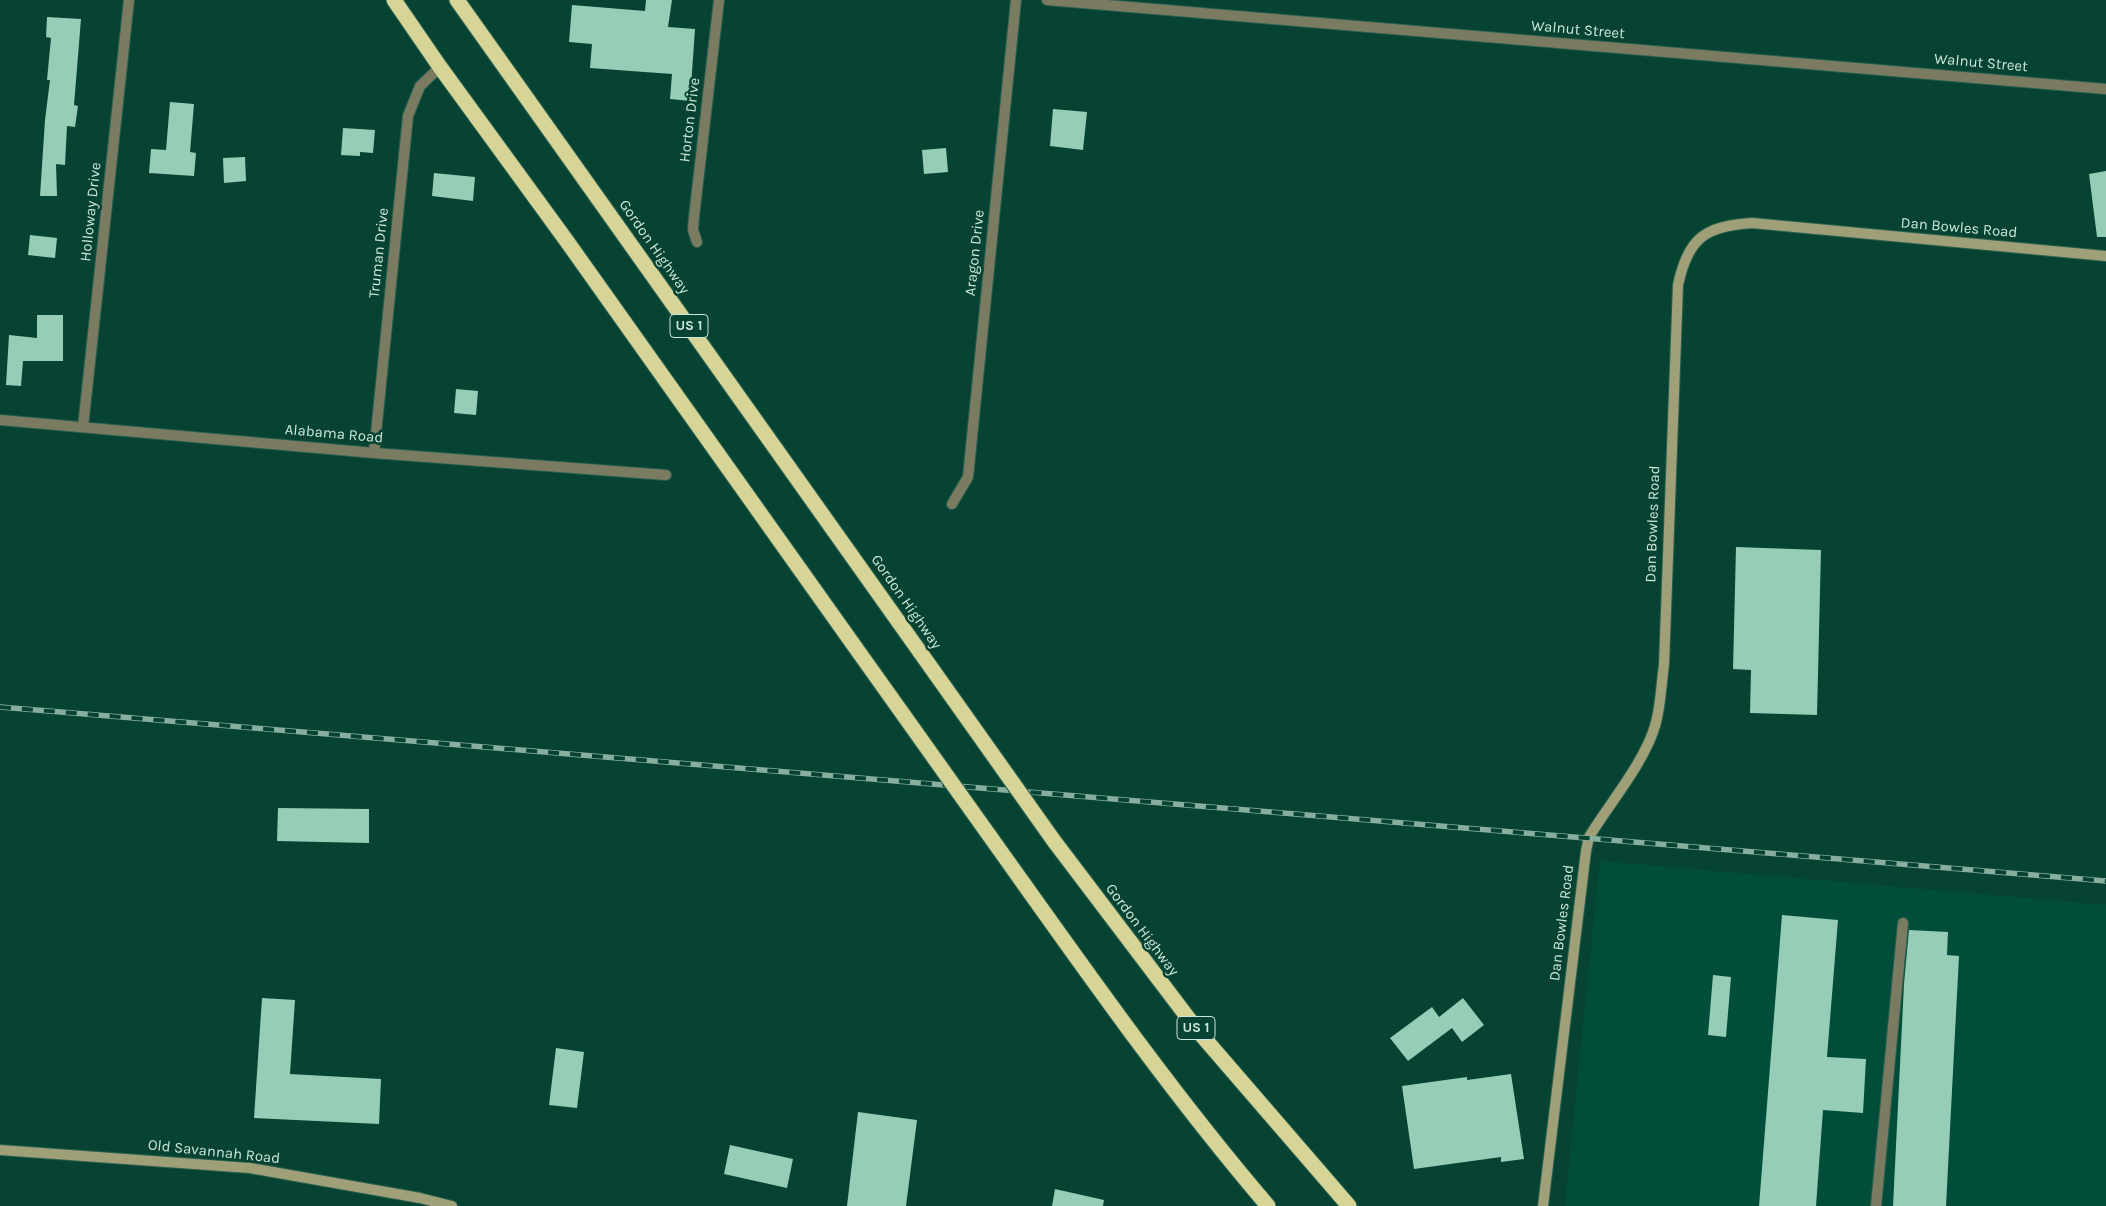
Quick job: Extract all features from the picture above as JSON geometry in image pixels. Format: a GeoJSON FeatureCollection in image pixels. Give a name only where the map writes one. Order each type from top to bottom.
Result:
{"type":"FeatureCollection","features":[{"type":"Feature","properties":{"kind":"highway"},"geometry":{"type":"LineString","coordinates":[[394,0],[1165,1080],[1268,1206]]}},
{"type":"Feature","properties":{"kind":"highway","name":"Gordon Highway"},"geometry":{"type":"LineString","coordinates":[[457,0],[1054,841],[1198,1031],[1270,1117],[1349,1206]]}},
{"type":"Feature","properties":{"kind":"street","name":"Holloway Drive"},"geometry":{"type":"LineString","coordinates":[[83,428],[129,0]]}},
{"type":"Feature","properties":{"kind":"street","name":"Horton Drive"},"geometry":{"type":"LineString","coordinates":[[696,242],[693,230],[694,217],[719,0]]}},
{"type":"Feature","properties":{"kind":"street","name":"Aragon Drive"},"geometry":{"type":"LineString","coordinates":[[952,504],[968,477],[1016,0]]}},
{"type":"Feature","properties":{"kind":"street","name":"Walnut Street"},"geometry":{"type":"LineString","coordinates":[[1047,0],[2106,89]]}},
{"type":"Feature","properties":{"kind":"street","name":"Truman Drive"},"geometry":{"type":"LineString","coordinates":[[374,453],[408,116],[420,86],[440,67]]}},
{"type":"Feature","properties":{"kind":"street","name":"Dan Bowles Road"},"geometry":{"type":"LineString","coordinates":[[1543,1206],[1589,838],[1644,751],[1655,728],[1660,709],[1664,665],[1678,285],[1686,255],[1700,239],[1714,228],[1727,224],[1752,223],[2106,256]]}},
{"type":"Feature","properties":{"kind":"street","name":"Alabama Road"},"geometry":{"type":"LineString","coordinates":[[0,420],[374,453],[666,475]]}},
{"type":"Feature","properties":{"kind":"street"},"geometry":{"type":"LineString","coordinates":[[1876,1206],[1903,923]]}},
{"type":"Feature","properties":{"kind":"street","name":"Old Savannah Road"},"geometry":{"type":"LineString","coordinates":[[0,1150],[250,1168],[419,1202],[452,1206]]}},
{"type":"Feature","properties":{"kind":"shaded area"},"geometry":{"type":"Polygon","coordinates":[[[1600,861],[2106,905],[2106,1206],[1565,1206],[1600,861]]]}},
{"type":"Feature","properties":{"kind":"building"},"geometry":{"type":"Polygon","coordinates":[[[646,0],[672,0],[668,27],[695,29],[690,101],[670,99],[672,74],[590,68],[592,44],[569,42],[572,5],[645,11],[646,0]]]}},
{"type":"Feature","properties":{"kind":"building"},"geometry":{"type":"Polygon","coordinates":[[[47,17],[81,19],[74,105],[78,106],[75,127],[67,126],[65,165],[56,164],[57,196],[40,196],[45,120],[50,80],[47,80],[51,38],[46,37],[47,17]]]}},
{"type":"Feature","properties":{"kind":"building"},"geometry":{"type":"Polygon","coordinates":[[[170,102],[194,104],[190,152],[196,153],[194,176],[149,173],[151,149],[166,150],[170,102]]]}},
{"type":"Feature","properties":{"kind":"building"},"geometry":{"type":"Polygon","coordinates":[[[1053,109],[1087,112],[1083,150],[1050,146],[1053,109]]]}},
{"type":"Feature","properties":{"kind":"building"},"geometry":{"type":"Polygon","coordinates":[[[343,128],[375,130],[373,153],[360,152],[360,156],[341,155],[343,128]]]}},
{"type":"Feature","properties":{"kind":"building"},"geometry":{"type":"Polygon","coordinates":[[[946,148],[948,172],[924,174],[922,150],[946,148]]]}},
{"type":"Feature","properties":{"kind":"building"},"geometry":{"type":"Polygon","coordinates":[[[245,157],[246,181],[224,183],[223,158],[245,157]]]}},
{"type":"Feature","properties":{"kind":"building"},"geometry":{"type":"Polygon","coordinates":[[[2106,171],[2106,237],[2097,237],[2089,174],[2106,171]]]}},
{"type":"Feature","properties":{"kind":"building"},"geometry":{"type":"Polygon","coordinates":[[[434,173],[475,177],[473,201],[432,196],[434,173]]]}},
{"type":"Feature","properties":{"kind":"building"},"geometry":{"type":"Polygon","coordinates":[[[30,235],[57,238],[55,258],[28,255],[30,235]]]}},
{"type":"Feature","properties":{"kind":"building"},"geometry":{"type":"Polygon","coordinates":[[[37,315],[63,315],[63,361],[23,361],[21,386],[6,385],[9,335],[37,338],[37,315]]]}},
{"type":"Feature","properties":{"kind":"building"},"geometry":{"type":"Polygon","coordinates":[[[456,389],[478,391],[476,415],[454,413],[456,389]]]}},
{"type":"Feature","properties":{"kind":"building"},"geometry":{"type":"Polygon","coordinates":[[[1736,547],[1821,550],[1817,715],[1750,713],[1751,670],[1733,669],[1736,547]]]}},
{"type":"Feature","properties":{"kind":"building"},"geometry":{"type":"Polygon","coordinates":[[[278,808],[369,809],[369,843],[277,841],[278,808]]]}},
{"type":"Feature","properties":{"kind":"building"},"geometry":{"type":"Polygon","coordinates":[[[1782,915],[1838,920],[1827,1057],[1866,1059],[1863,1113],[1823,1110],[1816,1206],[1759,1206],[1782,915]]]}},
{"type":"Feature","properties":{"kind":"building"},"geometry":{"type":"Polygon","coordinates":[[[1909,930],[1948,932],[1947,955],[1959,956],[1946,1206],[1893,1206],[1904,984],[1909,930]]]}},
{"type":"Feature","properties":{"kind":"building"},"geometry":{"type":"Polygon","coordinates":[[[1713,975],[1731,977],[1726,1037],[1708,1035],[1713,975]]]}},
{"type":"Feature","properties":{"kind":"building"},"geometry":{"type":"Polygon","coordinates":[[[262,998],[295,1000],[290,1074],[381,1079],[379,1124],[254,1118],[262,998]]]}},
{"type":"Feature","properties":{"kind":"building"},"geometry":{"type":"Polygon","coordinates":[[[1463,998],[1484,1025],[1462,1042],[1452,1028],[1408,1061],[1390,1038],[1432,1007],[1439,1017],[1463,998]]]}},
{"type":"Feature","properties":{"kind":"building"},"geometry":{"type":"Polygon","coordinates":[[[556,1048],[584,1052],[577,1108],[549,1105],[556,1048]]]}},
{"type":"Feature","properties":{"kind":"building"},"geometry":{"type":"Polygon","coordinates":[[[1511,1074],[1524,1159],[1501,1162],[1501,1157],[1414,1169],[1402,1086],[1467,1077],[1467,1080],[1511,1074]]]}},
{"type":"Feature","properties":{"kind":"building"},"geometry":{"type":"Polygon","coordinates":[[[858,1112],[917,1120],[906,1206],[847,1206],[858,1112]]]}},
{"type":"Feature","properties":{"kind":"building"},"geometry":{"type":"Polygon","coordinates":[[[730,1145],[793,1159],[787,1188],[724,1174],[730,1145]]]}},
{"type":"Feature","properties":{"kind":"building"},"geometry":{"type":"Polygon","coordinates":[[[1055,1189],[1104,1200],[1103,1206],[1052,1206],[1055,1189]]]}},
{"type":"Feature","properties":{"kind":"railway"},"geometry":{"type":"LineString","coordinates":[[0,707],[2106,881]]}}]}
